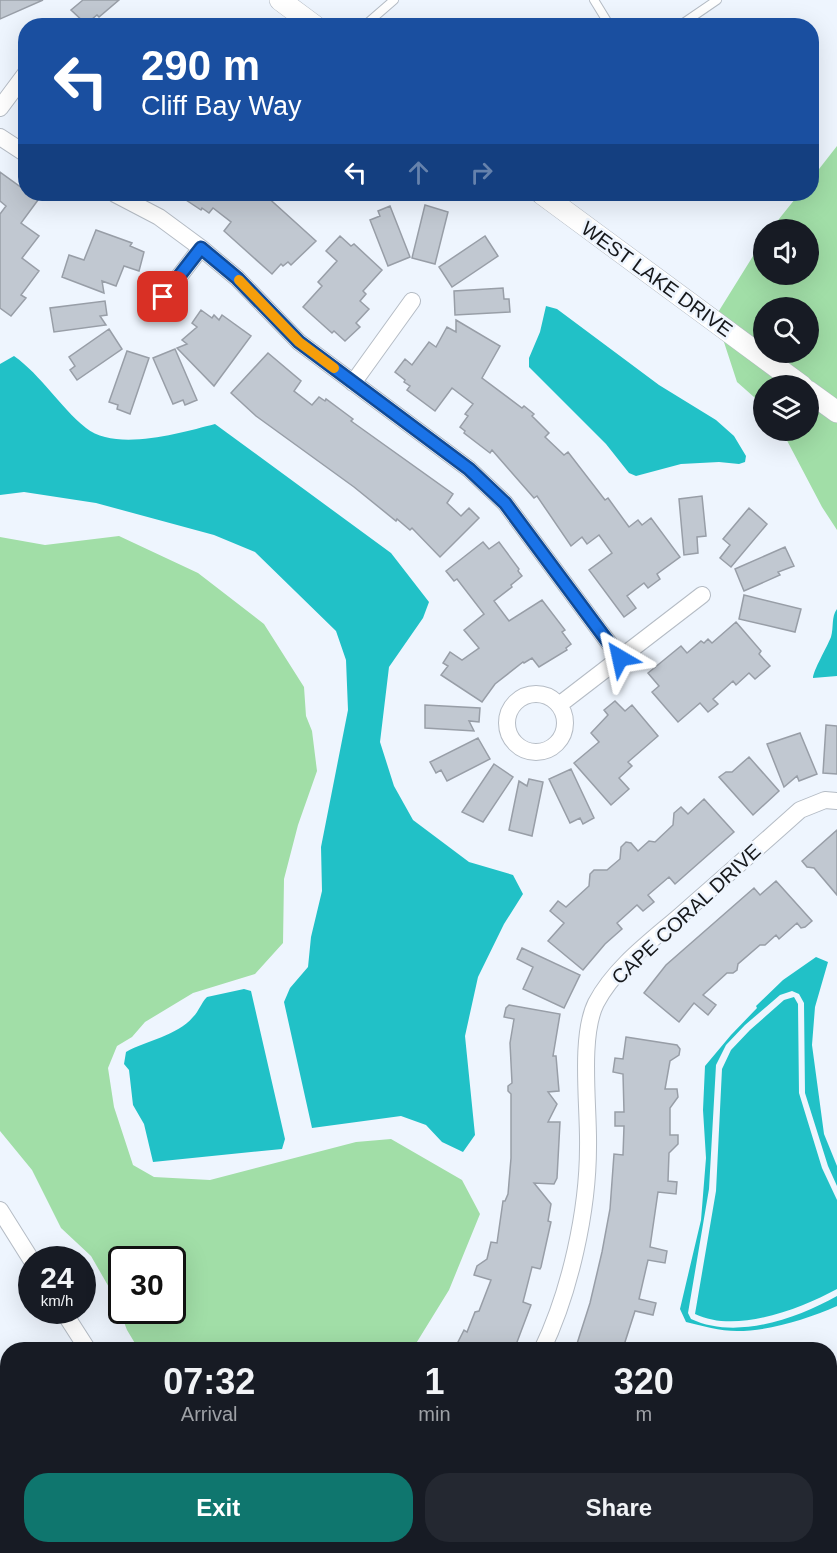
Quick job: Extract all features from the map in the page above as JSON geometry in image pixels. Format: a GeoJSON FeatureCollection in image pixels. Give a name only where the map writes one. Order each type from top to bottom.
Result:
{"type":"FeatureCollection","features":[{"type":"Feature","properties":{"kind":"street"},"geometry":{"type":"LineString","coordinates":[[280,0],[304,18]]}},
{"type":"Feature","properties":{"kind":"street"},"geometry":{"type":"LineString","coordinates":[[0,108],[18,84]]}},
{"type":"Feature","properties":{"kind":"street"},"geometry":{"type":"LineString","coordinates":[[0,137],[18,149]]}},
{"type":"Feature","properties":{"kind":"street"},"geometry":{"type":"LineString","coordinates":[[128,201],[159,217],[201,248],[237,278],[299,342],[469,469],[505,503],[620,658]]}},
{"type":"Feature","properties":{"kind":"street","name":"WEST LAKE DRIVE"},"geometry":{"type":"LineString","coordinates":[[556,201],[787,375]]}},
{"type":"Feature","properties":{"kind":"street"},"geometry":{"type":"LineString","coordinates":[[151,313],[201,248]]}},
{"type":"Feature","properties":{"kind":"street"},"geometry":{"type":"LineString","coordinates":[[353,383],[412,301]]}},
{"type":"Feature","properties":{"kind":"street"},"geometry":{"type":"LineString","coordinates":[[819,398],[837,412]]}},
{"type":"Feature","properties":{"kind":"street"},"geometry":{"type":"LineString","coordinates":[[559,705],[702,595]]}},
{"type":"Feature","properties":{"kind":"street","name":"CAPE CORAL DRIVE"},"geometry":{"type":"LineString","coordinates":[[546,1342],[570,1273],[582,1212],[588,1150],[587,1036],[596,1004],[613,978],[639,952],[800,810],[825,800],[837,801]]}},
{"type":"Feature","properties":{"kind":"street"},"geometry":{"type":"LineString","coordinates":[[0,1210],[23,1246]]}},
{"type":"Feature","properties":{"kind":"street"},"geometry":{"type":"LineString","coordinates":[[71,1324],[83,1342]]}},
{"type":"Feature","properties":{"kind":"lane"},"geometry":{"type":"LineString","coordinates":[[373,18],[394,0]]}},
{"type":"Feature","properties":{"kind":"lane"},"geometry":{"type":"LineString","coordinates":[[594,0],[604,18]]}},
{"type":"Feature","properties":{"kind":"lane"},"geometry":{"type":"LineString","coordinates":[[691,18],[717,0]]}},
{"type":"Feature","properties":{"kind":"green space"},"geometry":{"type":"Polygon","coordinates":[[[837,146],[837,403],[819,390],[819,375],[799,375],[783,363],[819,363],[819,297],[753,297],[753,341],[717,314],[753,256],[753,285],[819,285],[819,219],[779,219],[793,201],[819,201],[819,169],[837,146]]]}},
{"type":"Feature","properties":{"kind":"green space"},"geometry":{"type":"Polygon","coordinates":[[[722,336],[753,358],[753,363],[759,363],[776,375],[753,375],[753,396],[737,382],[722,336]]]}},
{"type":"Feature","properties":{"kind":"green space"},"geometry":{"type":"Polygon","coordinates":[[[819,408],[837,421],[837,530],[822,507],[787,441],[819,441],[819,408]]]}},
{"type":"Feature","properties":{"kind":"green space"},"geometry":{"type":"Polygon","coordinates":[[[119,536],[198,573],[264,624],[304,687],[306,716],[312,731],[317,771],[298,825],[284,879],[283,943],[255,974],[193,993],[145,1022],[132,1037],[117,1046],[108,1068],[114,1107],[133,1165],[154,1177],[210,1180],[356,1142],[391,1139],[462,1180],[480,1214],[449,1290],[417,1342],[134,1342],[125,1324],[186,1324],[186,1246],[108,1246],[108,1286],[96,1265],[96,1246],[80,1246],[61,1228],[32,1170],[0,1131],[0,537],[45,545],[119,536]]]}},
{"type":"Feature","properties":{"kind":"water"},"geometry":{"type":"Polygon","coordinates":[[[546,306],[557,309],[659,385],[716,420],[734,436],[746,456],[745,462],[739,464],[719,462],[681,464],[636,476],[629,473],[606,444],[529,367],[529,358],[540,332],[546,306]]]}},
{"type":"Feature","properties":{"kind":"water"},"geometry":{"type":"Polygon","coordinates":[[[14,356],[76,419],[99,435],[131,440],[167,436],[215,424],[391,553],[429,602],[423,618],[389,667],[380,742],[394,786],[413,820],[469,862],[513,875],[523,894],[504,924],[478,977],[465,1036],[475,1135],[463,1152],[442,1142],[426,1125],[401,1116],[312,1128],[284,1002],[290,988],[308,967],[311,937],[322,891],[321,847],[348,710],[346,660],[336,631],[255,552],[214,535],[96,503],[24,492],[0,495],[0,364],[14,356]]]}},
{"type":"Feature","properties":{"kind":"water"},"geometry":{"type":"Polygon","coordinates":[[[837,609],[837,676],[813,678],[831,637],[837,609]]]}},
{"type":"Feature","properties":{"kind":"water"},"geometry":{"type":"Polygon","coordinates":[[[816,957],[828,962],[815,1007],[812,1045],[824,1134],[837,1166],[837,1186],[828,1166],[805,1093],[804,1003],[799,994],[792,991],[780,995],[745,1025],[726,1045],[716,1065],[709,1189],[688,1313],[691,1319],[727,1328],[766,1324],[785,1319],[837,1296],[837,1306],[788,1323],[762,1329],[724,1330],[686,1322],[680,1309],[701,1220],[706,1158],[703,1110],[705,1066],[757,1008],[756,1006],[783,980],[816,957]]]}},
{"type":"Feature","properties":{"kind":"water"},"geometry":{"type":"Polygon","coordinates":[[[244,989],[251,991],[285,1139],[282,1149],[153,1162],[144,1124],[133,1105],[129,1070],[124,1064],[126,1052],[179,1029],[195,1015],[207,997],[244,989]]]}},
{"type":"Feature","properties":{"kind":"water"},"geometry":{"type":"Polygon","coordinates":[[[794,997],[798,1004],[799,1093],[822,1168],[837,1200],[837,1289],[805,1304],[768,1316],[729,1321],[711,1319],[695,1314],[716,1191],[722,1069],[731,1050],[750,1030],[784,1000],[794,997]]]}},
{"type":"Feature","properties":{"kind":"building"},"geometry":{"type":"Polygon","coordinates":[[[0,0],[43,0],[0,19],[0,0]]]}},
{"type":"Feature","properties":{"kind":"building"},"geometry":{"type":"Polygon","coordinates":[[[83,0],[119,0],[99,17],[97,15],[93,18],[80,18],[71,10],[83,0]]]}},
{"type":"Feature","properties":{"kind":"building"},"geometry":{"type":"Polygon","coordinates":[[[0,172],[18,185],[18,201],[37,201],[21,223],[39,236],[22,258],[39,271],[21,295],[26,298],[11,316],[0,308],[0,214],[6,206],[0,201],[0,172]]]}},
{"type":"Feature","properties":{"kind":"building"},"geometry":{"type":"Polygon","coordinates":[[[188,201],[272,201],[316,241],[291,265],[288,262],[283,266],[281,264],[272,274],[224,231],[231,222],[213,208],[209,213],[202,208],[201,210],[188,201]]]}},
{"type":"Feature","properties":{"kind":"building"},"geometry":{"type":"Polygon","coordinates":[[[425,205],[448,212],[435,264],[412,258],[425,205]]]}},
{"type":"Feature","properties":{"kind":"building"},"geometry":{"type":"Polygon","coordinates":[[[390,206],[410,257],[388,266],[370,220],[380,216],[378,211],[390,206]]]}},
{"type":"Feature","properties":{"kind":"building"},"geometry":{"type":"Polygon","coordinates":[[[96,230],[132,243],[130,246],[144,252],[139,271],[124,266],[116,286],[102,281],[104,293],[62,277],[69,255],[84,260],[96,230]]]}},
{"type":"Feature","properties":{"kind":"building"},"geometry":{"type":"Polygon","coordinates":[[[340,236],[351,246],[354,244],[382,270],[363,291],[366,294],[360,301],[369,309],[356,323],[360,327],[345,341],[334,331],[332,333],[303,307],[322,286],[318,282],[337,261],[326,251],[340,236]]]}},
{"type":"Feature","properties":{"kind":"building"},"geometry":{"type":"Polygon","coordinates":[[[485,236],[498,256],[452,287],[439,267],[485,236]]]}},
{"type":"Feature","properties":{"kind":"building"},"geometry":{"type":"Polygon","coordinates":[[[503,288],[504,299],[509,299],[510,312],[455,315],[454,291],[503,288]]]}},
{"type":"Feature","properties":{"kind":"building"},"geometry":{"type":"Polygon","coordinates":[[[105,301],[107,315],[100,316],[106,325],[54,332],[50,308],[105,301]]]}},
{"type":"Feature","properties":{"kind":"building"},"geometry":{"type":"Polygon","coordinates":[[[201,310],[212,318],[214,315],[219,320],[222,315],[251,336],[214,386],[177,348],[187,344],[182,340],[197,327],[192,323],[201,310]]]}},
{"type":"Feature","properties":{"kind":"building"},"geometry":{"type":"Polygon","coordinates":[[[456,320],[500,346],[482,378],[522,408],[524,406],[534,414],[532,416],[549,433],[545,437],[564,455],[568,452],[605,500],[608,498],[629,527],[638,520],[642,525],[651,518],[680,557],[657,574],[660,579],[648,588],[644,583],[627,596],[636,608],[624,617],[589,570],[612,553],[599,535],[587,544],[582,537],[571,546],[537,496],[534,498],[492,450],[490,453],[464,433],[465,431],[460,427],[468,416],[465,414],[473,404],[452,388],[435,411],[407,390],[410,386],[395,372],[405,359],[412,365],[429,342],[436,347],[447,327],[456,332],[456,320]]]}},
{"type":"Feature","properties":{"kind":"building"},"geometry":{"type":"Polygon","coordinates":[[[109,329],[122,349],[77,380],[70,370],[75,366],[69,357],[109,329]]]}},
{"type":"Feature","properties":{"kind":"building"},"geometry":{"type":"Polygon","coordinates":[[[175,349],[197,400],[185,405],[183,400],[173,404],[153,358],[175,349]]]}},
{"type":"Feature","properties":{"kind":"building"},"geometry":{"type":"Polygon","coordinates":[[[127,351],[149,358],[130,414],[117,409],[118,405],[109,402],[127,351]]]}},
{"type":"Feature","properties":{"kind":"building"},"geometry":{"type":"Polygon","coordinates":[[[268,353],[301,381],[294,391],[312,405],[319,397],[325,401],[326,399],[353,419],[351,421],[453,494],[447,503],[461,516],[469,508],[479,518],[440,557],[412,528],[410,530],[397,519],[396,521],[354,487],[256,416],[231,393],[268,353]]]}},
{"type":"Feature","properties":{"kind":"building"},"geometry":{"type":"Polygon","coordinates":[[[702,496],[706,536],[697,537],[698,553],[684,555],[679,499],[702,496]]]}},
{"type":"Feature","properties":{"kind":"building"},"geometry":{"type":"Polygon","coordinates":[[[749,508],[767,524],[731,567],[720,558],[730,545],[723,539],[749,508]]]}},
{"type":"Feature","properties":{"kind":"building"},"geometry":{"type":"Polygon","coordinates":[[[483,542],[489,549],[499,542],[522,576],[494,601],[509,621],[542,600],[565,630],[562,632],[571,644],[566,648],[567,650],[539,667],[532,658],[523,662],[495,684],[482,702],[441,675],[448,666],[443,663],[450,652],[462,660],[479,648],[464,630],[484,614],[457,579],[454,581],[446,571],[483,542]]]}},
{"type":"Feature","properties":{"kind":"building"},"geometry":{"type":"Polygon","coordinates":[[[785,547],[794,566],[744,591],[735,569],[785,547]]]}},
{"type":"Feature","properties":{"kind":"building"},"geometry":{"type":"Polygon","coordinates":[[[744,595],[801,609],[795,632],[739,619],[744,595]]]}},
{"type":"Feature","properties":{"kind":"building"},"geometry":{"type":"Polygon","coordinates":[[[736,622],[761,651],[759,654],[770,666],[755,679],[749,673],[736,685],[733,681],[713,699],[718,704],[708,712],[700,703],[678,722],[652,692],[659,686],[648,673],[681,646],[687,653],[701,641],[704,643],[708,639],[712,643],[736,622]]]}},
{"type":"Feature","properties":{"kind":"building"},"geometry":{"type":"Polygon","coordinates":[[[615,701],[625,711],[632,705],[658,736],[628,762],[632,766],[619,778],[629,789],[611,805],[574,763],[599,742],[591,733],[608,715],[604,710],[615,701]]]}},
{"type":"Feature","properties":{"kind":"building"},"geometry":{"type":"Polygon","coordinates":[[[425,705],[480,708],[479,722],[469,721],[474,731],[425,728],[425,705]]]}},
{"type":"Feature","properties":{"kind":"building"},"geometry":{"type":"Polygon","coordinates":[[[826,725],[837,726],[837,774],[823,773],[826,725]]]}},
{"type":"Feature","properties":{"kind":"building"},"geometry":{"type":"Polygon","coordinates":[[[800,733],[817,774],[799,781],[797,776],[784,787],[767,744],[800,733]]]}},
{"type":"Feature","properties":{"kind":"building"},"geometry":{"type":"Polygon","coordinates":[[[478,738],[490,759],[447,781],[441,770],[436,773],[430,762],[478,738]]]}},
{"type":"Feature","properties":{"kind":"building"},"geometry":{"type":"Polygon","coordinates":[[[749,757],[779,791],[753,815],[719,777],[726,772],[732,772],[749,757]]]}},
{"type":"Feature","properties":{"kind":"building"},"geometry":{"type":"Polygon","coordinates":[[[494,764],[513,777],[483,822],[462,812],[494,764]]]}},
{"type":"Feature","properties":{"kind":"building"},"geometry":{"type":"Polygon","coordinates":[[[571,769],[594,818],[583,824],[580,818],[570,823],[549,779],[571,769]]]}},
{"type":"Feature","properties":{"kind":"building"},"geometry":{"type":"Polygon","coordinates":[[[529,779],[543,782],[532,836],[509,830],[519,781],[527,786],[529,779]]]}},
{"type":"Feature","properties":{"kind":"building"},"geometry":{"type":"Polygon","coordinates":[[[704,799],[734,832],[675,884],[669,877],[648,895],[654,902],[643,911],[637,905],[617,923],[622,929],[605,944],[583,970],[548,941],[564,923],[550,911],[558,901],[566,907],[589,886],[590,874],[594,870],[607,870],[620,859],[621,847],[626,842],[631,843],[638,851],[649,841],[655,842],[673,825],[674,813],[681,807],[688,814],[704,799]]]}},
{"type":"Feature","properties":{"kind":"building"},"geometry":{"type":"Polygon","coordinates":[[[837,830],[837,895],[814,868],[807,867],[802,861],[837,830]]]}},
{"type":"Feature","properties":{"kind":"building"},"geometry":{"type":"Polygon","coordinates":[[[776,881],[812,921],[801,928],[797,923],[779,939],[776,935],[738,964],[737,970],[727,973],[703,995],[716,1005],[708,1015],[694,1003],[679,1022],[644,993],[666,965],[754,888],[760,895],[776,881]]]}},
{"type":"Feature","properties":{"kind":"building"},"geometry":{"type":"Polygon","coordinates":[[[522,948],[580,975],[564,1008],[523,989],[533,967],[517,959],[522,948]]]}},
{"type":"Feature","properties":{"kind":"building"},"geometry":{"type":"Polygon","coordinates":[[[509,1005],[560,1014],[553,1056],[556,1056],[559,1091],[548,1092],[557,1104],[548,1122],[560,1122],[557,1178],[554,1184],[534,1183],[551,1204],[548,1221],[551,1222],[541,1267],[540,1269],[532,1267],[523,1302],[531,1305],[517,1342],[458,1342],[464,1330],[467,1332],[475,1312],[479,1311],[491,1280],[474,1275],[477,1266],[487,1259],[491,1242],[497,1243],[503,1201],[508,1194],[511,1158],[511,1094],[508,1086],[512,1083],[510,1043],[514,1019],[504,1017],[509,1005]]]}},
{"type":"Feature","properties":{"kind":"building"},"geometry":{"type":"Polygon","coordinates":[[[626,1037],[677,1045],[680,1049],[679,1055],[670,1061],[665,1089],[677,1089],[678,1097],[670,1108],[670,1135],[678,1135],[678,1144],[669,1153],[668,1181],[677,1182],[676,1194],[658,1192],[650,1247],[667,1251],[665,1263],[648,1260],[639,1299],[656,1303],[653,1315],[635,1311],[625,1342],[578,1342],[602,1252],[610,1209],[614,1154],[623,1155],[624,1126],[615,1126],[615,1112],[624,1112],[623,1074],[613,1072],[615,1058],[623,1059],[626,1037]]]}},
{"type":"Feature","properties":{"kind":"slow traffic"},"geometry":{"type":"LineString","coordinates":[[239,280],[299,342],[334,368]]}},
{"type":"Feature","properties":{"kind":"route"},"geometry":{"type":"LineString","coordinates":[[163,297],[201,248],[237,278],[299,342],[469,469],[505,503],[554,566],[620,658]]}}]}
